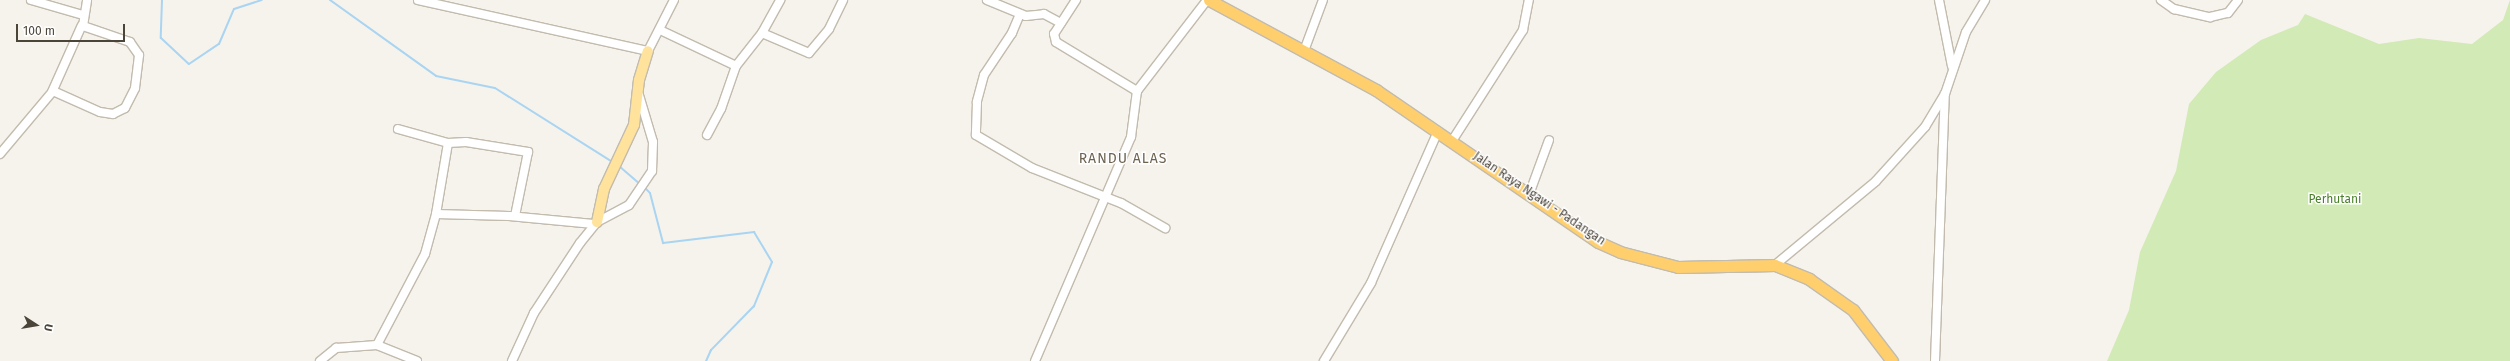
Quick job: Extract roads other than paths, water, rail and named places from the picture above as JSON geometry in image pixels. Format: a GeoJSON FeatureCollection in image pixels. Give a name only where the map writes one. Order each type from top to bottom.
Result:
{"type":"FeatureCollection","features":[{"type":"Feature","properties":{"kind":"highway","name":"Jalan Raya Ngawi - Padangan"},"geometry":{"type":"LineString","coordinates":[[1208,0],[1376,90],[1530,192],[1598,242],[1651,262],[1678,267],[1775,265],[1809,279],[1839,298],[1867,326],[1892,361]]}},
{"type":"Feature","properties":{"kind":"main road"},"geometry":{"type":"LineString","coordinates":[[595,223],[604,189],[630,135],[639,96],[639,80],[648,51]]}},
{"type":"Feature","properties":{"kind":"street"},"geometry":{"type":"LineString","coordinates":[[31,0],[82,16]]}},
{"type":"Feature","properties":{"kind":"street"},"geometry":{"type":"LineString","coordinates":[[0,154],[52,92],[82,25],[82,16],[87,0]]}},
{"type":"Feature","properties":{"kind":"street"},"geometry":{"type":"LineString","coordinates":[[418,0],[648,51],[674,0]]}},
{"type":"Feature","properties":{"kind":"street"},"geometry":{"type":"LineString","coordinates":[[707,135],[721,109],[736,66],[762,33],[780,0]]}},
{"type":"Feature","properties":{"kind":"street"},"geometry":{"type":"LineString","coordinates":[[762,33],[806,54],[812,52],[829,29],[843,0]]}},
{"type":"Feature","properties":{"kind":"street"},"geometry":{"type":"LineString","coordinates":[[988,0],[1020,14],[1044,14],[1061,24]]}},
{"type":"Feature","properties":{"kind":"street"},"geometry":{"type":"LineString","coordinates":[[1076,0],[1054,34],[1056,42],[1137,91]]}},
{"type":"Feature","properties":{"kind":"street"},"geometry":{"type":"LineString","coordinates":[[1035,361],[1131,137],[1137,91],[1208,0]]}},
{"type":"Feature","properties":{"kind":"street"},"geometry":{"type":"LineString","coordinates":[[1304,51],[1323,0]]}},
{"type":"Feature","properties":{"kind":"street"},"geometry":{"type":"LineString","coordinates":[[1452,141],[1523,30],[1529,0]]}},
{"type":"Feature","properties":{"kind":"street"},"geometry":{"type":"LineString","coordinates":[[1939,0],[1952,67]]}},
{"type":"Feature","properties":{"kind":"street"},"geometry":{"type":"LineString","coordinates":[[1935,361],[1945,94],[1952,67],[1984,0]]}},
{"type":"Feature","properties":{"kind":"street"},"geometry":{"type":"LineString","coordinates":[[2161,0],[2174,9],[2210,18],[2228,13],[2238,0]]}},
{"type":"Feature","properties":{"kind":"street"},"geometry":{"type":"LineString","coordinates":[[1020,14],[1012,33],[984,75],[974,132],[988,144],[1021,163],[1105,197],[1165,228]]}},
{"type":"Feature","properties":{"kind":"street"},"geometry":{"type":"LineString","coordinates":[[52,92],[100,112],[113,114],[125,108],[135,88],[139,75],[136,48],[82,25]]}},
{"type":"Feature","properties":{"kind":"street"},"geometry":{"type":"LineString","coordinates":[[660,30],[736,66]]}},
{"type":"Feature","properties":{"kind":"street"},"geometry":{"type":"LineString","coordinates":[[1775,265],[1896,163],[1945,94]]}},
{"type":"Feature","properties":{"kind":"street"},"geometry":{"type":"LineString","coordinates":[[512,361],[543,298],[595,223],[624,209],[634,198],[652,171],[653,142],[639,96]]}},
{"type":"Feature","properties":{"kind":"street"},"geometry":{"type":"LineString","coordinates":[[398,129],[448,143],[466,142],[528,152],[514,216]]}},
{"type":"Feature","properties":{"kind":"street"},"geometry":{"type":"LineString","coordinates":[[1324,361],[1371,283],[1438,131]]}},
{"type":"Feature","properties":{"kind":"street"},"geometry":{"type":"LineString","coordinates":[[1530,192],[1549,140]]}},
{"type":"Feature","properties":{"kind":"street"},"geometry":{"type":"LineString","coordinates":[[377,345],[425,254],[436,214],[448,143]]}},
{"type":"Feature","properties":{"kind":"street"},"geometry":{"type":"LineString","coordinates":[[436,214],[514,216],[595,223]]}},
{"type":"Feature","properties":{"kind":"street"},"geometry":{"type":"LineString","coordinates":[[320,361],[336,348],[377,345],[417,361]]}},
{"type":"Feature","properties":{"kind":"waterway"},"geometry":{"type":"LineString","coordinates":[[162,0],[161,38],[189,64],[219,44],[234,9],[262,0]]}},
{"type":"Feature","properties":{"kind":"waterway"},"geometry":{"type":"LineString","coordinates":[[330,0],[436,76],[495,88],[614,163]]}},
{"type":"Feature","properties":{"kind":"waterway"},"geometry":{"type":"LineString","coordinates":[[619,166],[640,184]]}},
{"type":"Feature","properties":{"kind":"waterway"},"geometry":{"type":"LineString","coordinates":[[644,187],[650,193],[663,243],[754,232],[772,262],[754,306],[711,350],[706,361]]}},
{"type":"Feature","properties":{"kind":"district","name":"RANDU ALAS"},"geometry":{"type":"Point","coordinates":[1123,159]}},
{"type":"Feature","properties":{"kind":"park label","name":"Perhutani"},"geometry":{"type":"Point","coordinates":[2335,200]}}]}
